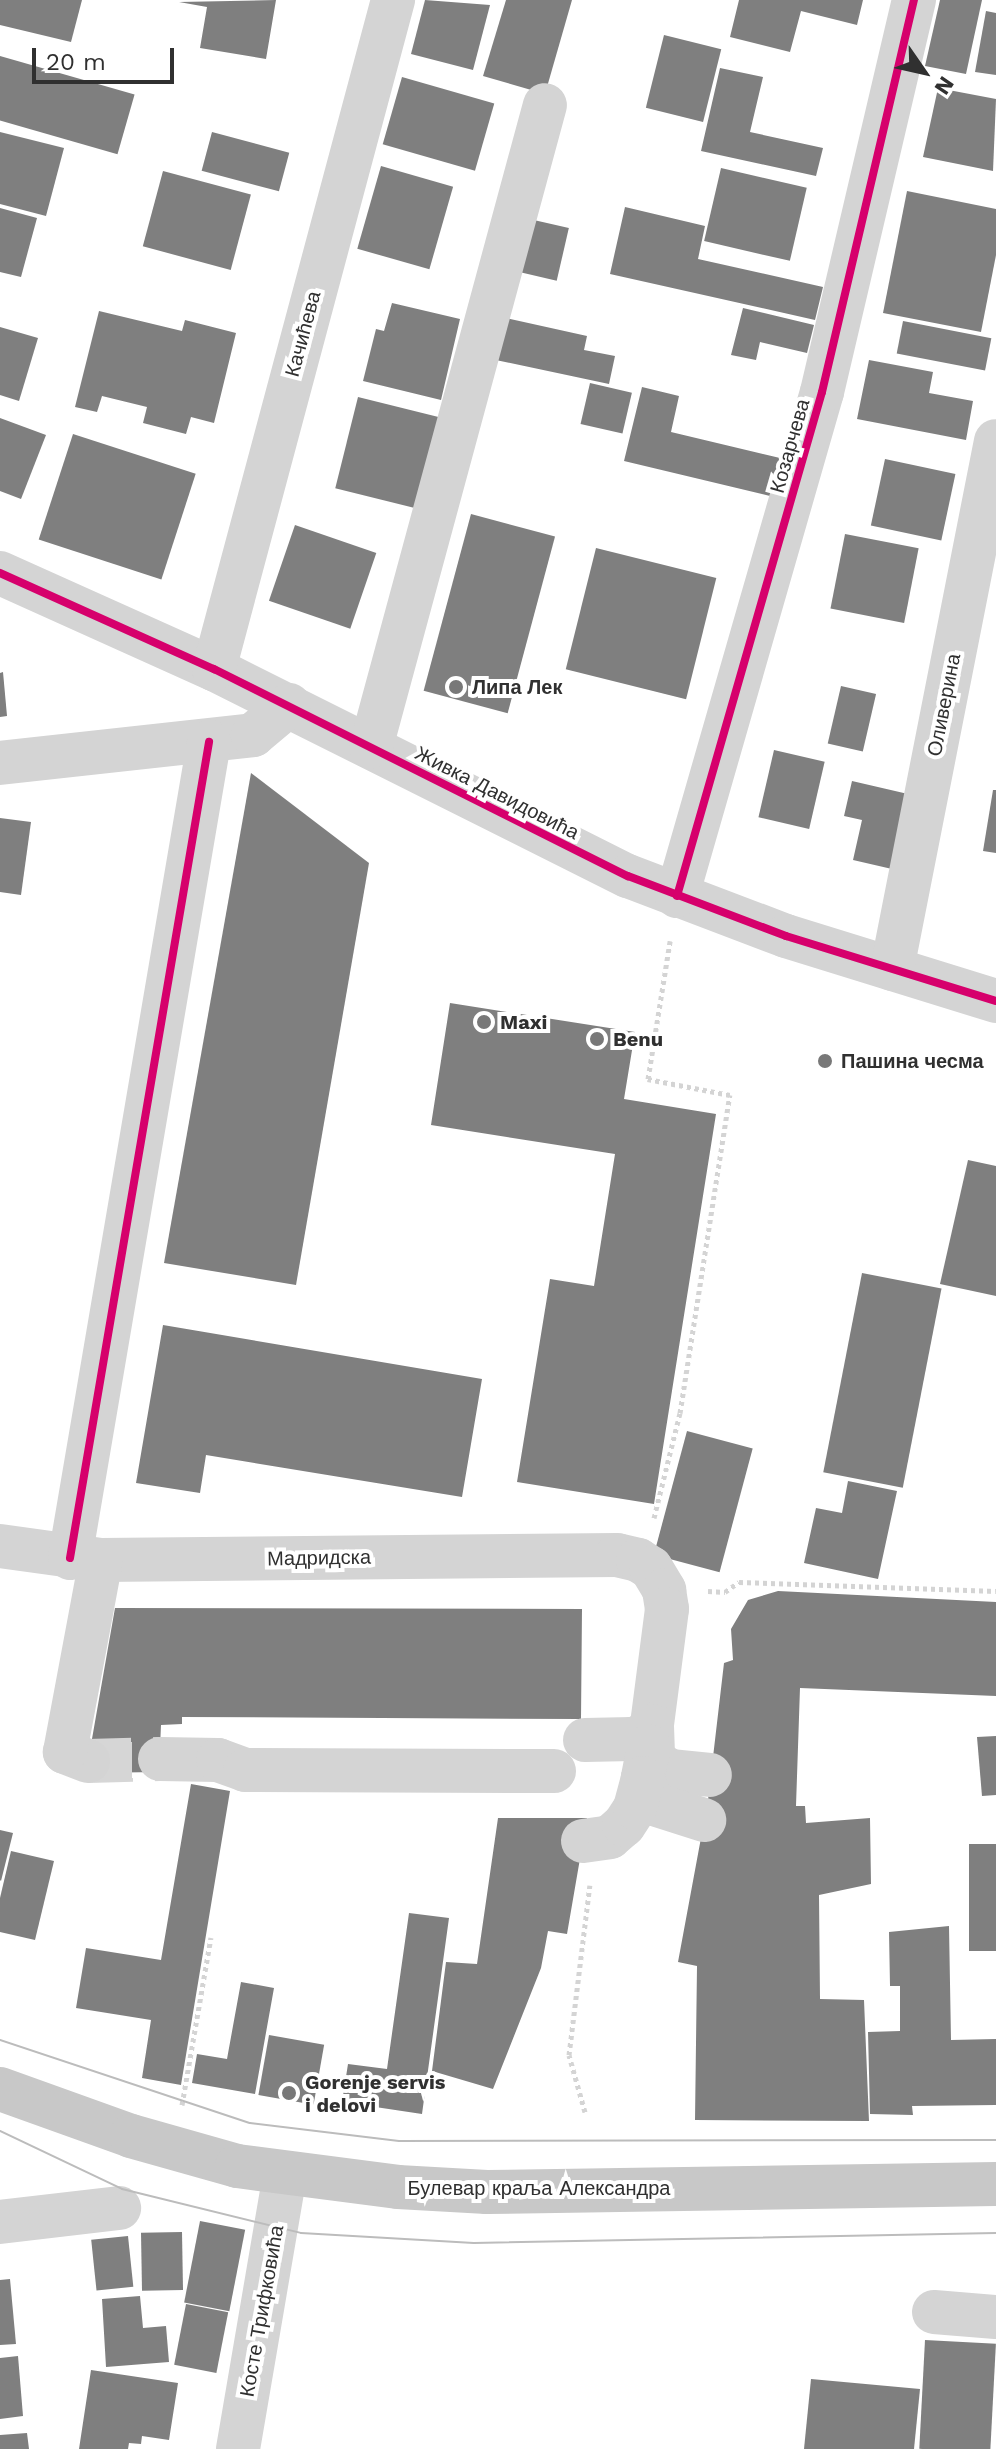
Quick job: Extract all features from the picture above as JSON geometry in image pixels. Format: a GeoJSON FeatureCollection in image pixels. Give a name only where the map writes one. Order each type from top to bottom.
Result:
{"type":"FeatureCollection","features":[{"type":"Feature","properties":{"kind":"main road","name":"Булевар краља Александра"},"geometry":{"type":"LineString","coordinates":[[0,2089],[176,2149],[285,2174],[487,2192],[996,2184]]}},
{"type":"Feature","properties":{"kind":"street","name":"Качићева"},"geometry":{"type":"LineString","coordinates":[[214,669],[393,0]]}},
{"type":"Feature","properties":{"kind":"street","name":"Козарчева"},"geometry":{"type":"LineString","coordinates":[[677,896],[822,392],[914,0]]}},
{"type":"Feature","properties":{"kind":"street"},"geometry":{"type":"LineString","coordinates":[[371,747],[545,105]]}},
{"type":"Feature","properties":{"kind":"street","name":"Оливерина"},"geometry":{"type":"LineString","coordinates":[[892,969],[996,441]]}},
{"type":"Feature","properties":{"kind":"street","name":"Живка Давидовића"},"geometry":{"type":"LineString","coordinates":[[0,573],[214,669],[548,838],[677,896],[996,1001]]}},
{"type":"Feature","properties":{"kind":"street"},"geometry":{"type":"LineString","coordinates":[[0,763],[253,735],[289,705]]}},
{"type":"Feature","properties":{"kind":"street"},"geometry":{"type":"LineString","coordinates":[[88,1761],[68,1757],[66,1746],[85,1559],[209,742]]}},
{"type":"Feature","properties":{"kind":"street","name":"Мадридска"},"geometry":{"type":"LineString","coordinates":[[0,1546],[85,1559],[617,1555],[651,1575]]}},
{"type":"Feature","properties":{"kind":"street"},"geometry":{"type":"LineString","coordinates":[[583,1841],[610,1837],[624,1825],[635,1808],[667,1632],[651,1575]]}},
{"type":"Feature","properties":{"kind":"street"},"geometry":{"type":"LineString","coordinates":[[585,1740],[644,1736],[653,1760],[670,1771],[710,1775]]}},
{"type":"Feature","properties":{"kind":"street"},"geometry":{"type":"LineString","coordinates":[[648,1749],[651,1803],[704,1820]]}},
{"type":"Feature","properties":{"kind":"street"},"geometry":{"type":"LineString","coordinates":[[160,1759],[218,1760],[245,1770],[554,1771]]}},
{"type":"Feature","properties":{"kind":"street","name":"Косте Трифковића"},"geometry":{"type":"LineString","coordinates":[[238,2449],[285,2174]]}},
{"type":"Feature","properties":{"kind":"street"},"geometry":{"type":"LineString","coordinates":[[0,2222],[119,2208]]}},
{"type":"Feature","properties":{"kind":"street"},"geometry":{"type":"LineString","coordinates":[[934,2312],[996,2317]]}},
{"type":"Feature","properties":{"kind":"path"},"geometry":{"type":"LineString","coordinates":[[660,1502],[680,1413],[730,1095],[648,1079],[677,896]]}},
{"type":"Feature","properties":{"kind":"path"},"geometry":{"type":"LineString","coordinates":[[651,1575],[725,1592],[739,1582],[996,1591]]}},
{"type":"Feature","properties":{"kind":"path"},"geometry":{"type":"LineString","coordinates":[[584,1924],[569,2055],[585,2112]]}},
{"type":"Feature","properties":{"kind":"path"},"geometry":{"type":"LineString","coordinates":[[176,2149],[211,1937]]}},
{"type":"Feature","properties":{"kind":"building"},"geometry":{"type":"Polygon","coordinates":[[[0,0],[82,0],[71,42],[0,25],[0,0]]]}},
{"type":"Feature","properties":{"kind":"building"},"geometry":{"type":"Polygon","coordinates":[[[276,0],[266,59],[200,48],[207,7],[179,2],[276,0]]]}},
{"type":"Feature","properties":{"kind":"building"},"geometry":{"type":"Polygon","coordinates":[[[425,0],[490,5],[473,70],[411,54],[425,0]]]}},
{"type":"Feature","properties":{"kind":"building"},"geometry":{"type":"Polygon","coordinates":[[[506,0],[572,0],[545,94],[483,76],[506,0]]]}},
{"type":"Feature","properties":{"kind":"building"},"geometry":{"type":"Polygon","coordinates":[[[739,0],[863,0],[857,25],[801,11],[790,52],[730,37],[739,0]]]}},
{"type":"Feature","properties":{"kind":"building"},"geometry":{"type":"Polygon","coordinates":[[[940,0],[982,0],[966,74],[925,66],[940,0]]]}},
{"type":"Feature","properties":{"kind":"building"},"geometry":{"type":"Polygon","coordinates":[[[986,11],[996,13],[996,75],[975,72],[986,11]]]}},
{"type":"Feature","properties":{"kind":"building"},"geometry":{"type":"Polygon","coordinates":[[[664,35],[721,49],[703,122],[646,108],[664,35]]]}},
{"type":"Feature","properties":{"kind":"building"},"geometry":{"type":"Polygon","coordinates":[[[0,56],[135,95],[117,154],[0,120],[0,56]]]}},
{"type":"Feature","properties":{"kind":"building"},"geometry":{"type":"Polygon","coordinates":[[[720,68],[763,77],[750,132],[823,148],[816,176],[701,151],[720,68]]]}},
{"type":"Feature","properties":{"kind":"building"},"geometry":{"type":"Polygon","coordinates":[[[402,77],[494,103],[475,171],[383,144],[402,77]]]}},
{"type":"Feature","properties":{"kind":"building"},"geometry":{"type":"Polygon","coordinates":[[[938,88],[996,99],[993,171],[923,157],[938,88]]]}},
{"type":"Feature","properties":{"kind":"building"},"geometry":{"type":"Polygon","coordinates":[[[0,132],[64,148],[46,216],[0,204],[0,132]]]}},
{"type":"Feature","properties":{"kind":"building"},"geometry":{"type":"Polygon","coordinates":[[[212,132],[289,153],[279,191],[202,171],[212,132]]]}},
{"type":"Feature","properties":{"kind":"building"},"geometry":{"type":"Polygon","coordinates":[[[381,166],[453,187],[429,269],[357,249],[381,166]]]}},
{"type":"Feature","properties":{"kind":"building"},"geometry":{"type":"Polygon","coordinates":[[[721,168],[807,188],[790,261],[704,241],[721,168]]]}},
{"type":"Feature","properties":{"kind":"building"},"geometry":{"type":"Polygon","coordinates":[[[163,171],[251,195],[231,270],[143,246],[163,171]]]}},
{"type":"Feature","properties":{"kind":"building"},"geometry":{"type":"Polygon","coordinates":[[[907,191],[996,209],[996,255],[981,332],[883,313],[907,191]]]}},
{"type":"Feature","properties":{"kind":"building"},"geometry":{"type":"Polygon","coordinates":[[[625,207],[705,226],[698,259],[823,287],[815,320],[610,274],[625,207]]]}},
{"type":"Feature","properties":{"kind":"building"},"geometry":{"type":"Polygon","coordinates":[[[0,208],[37,218],[21,277],[0,272],[0,208]]]}},
{"type":"Feature","properties":{"kind":"building"},"geometry":{"type":"Polygon","coordinates":[[[525,218],[569,228],[557,281],[513,271],[525,218]]]}},
{"type":"Feature","properties":{"kind":"building"},"geometry":{"type":"Polygon","coordinates":[[[392,303],[460,319],[441,400],[363,381],[376,329],[384,331],[392,303]]]}},
{"type":"Feature","properties":{"kind":"building"},"geometry":{"type":"Polygon","coordinates":[[[743,308],[814,325],[807,353],[760,342],[756,360],[731,355],[743,308]]]}},
{"type":"Feature","properties":{"kind":"building"},"geometry":{"type":"Polygon","coordinates":[[[99,311],[182,331],[185,320],[236,333],[214,423],[191,417],[186,434],[143,423],[147,407],[102,396],[97,412],[75,407],[99,311]]]}},
{"type":"Feature","properties":{"kind":"building"},"geometry":{"type":"Polygon","coordinates":[[[501,317],[587,336],[584,350],[615,356],[609,384],[491,359],[501,317]]]}},
{"type":"Feature","properties":{"kind":"building"},"geometry":{"type":"Polygon","coordinates":[[[903,321],[991,338],[985,371],[897,353],[903,321]]]}},
{"type":"Feature","properties":{"kind":"building"},"geometry":{"type":"Polygon","coordinates":[[[0,327],[38,338],[19,401],[0,395],[0,327]]]}},
{"type":"Feature","properties":{"kind":"building"},"geometry":{"type":"Polygon","coordinates":[[[869,360],[933,372],[929,393],[973,401],[966,440],[857,419],[869,360]]]}},
{"type":"Feature","properties":{"kind":"building"},"geometry":{"type":"Polygon","coordinates":[[[590,383],[632,393],[622,434],[581,424],[590,383]]]}},
{"type":"Feature","properties":{"kind":"building"},"geometry":{"type":"Polygon","coordinates":[[[642,387],[679,396],[671,432],[780,458],[770,496],[624,461],[642,387]]]}},
{"type":"Feature","properties":{"kind":"building"},"geometry":{"type":"Polygon","coordinates":[[[358,397],[440,418],[418,509],[335,488],[358,397]]]}},
{"type":"Feature","properties":{"kind":"building"},"geometry":{"type":"Polygon","coordinates":[[[0,418],[46,435],[21,499],[0,491],[0,418]]]}},
{"type":"Feature","properties":{"kind":"building"},"geometry":{"type":"Polygon","coordinates":[[[73,434],[196,474],[161,579],[39,540],[73,434]]]}},
{"type":"Feature","properties":{"kind":"building"},"geometry":{"type":"Polygon","coordinates":[[[885,459],[955,474],[941,540],[871,526],[885,459]]]}},
{"type":"Feature","properties":{"kind":"building"},"geometry":{"type":"Polygon","coordinates":[[[471,514],[555,537],[508,713],[424,691],[471,514]]]}},
{"type":"Feature","properties":{"kind":"building"},"geometry":{"type":"Polygon","coordinates":[[[295,525],[376,553],[350,629],[269,601],[295,525]]]}},
{"type":"Feature","properties":{"kind":"building"},"geometry":{"type":"Polygon","coordinates":[[[845,534],[919,548],[904,623],[830,609],[845,534]]]}},
{"type":"Feature","properties":{"kind":"building"},"geometry":{"type":"Polygon","coordinates":[[[596,548],[716,578],[686,699],[566,669],[596,548]]]}},
{"type":"Feature","properties":{"kind":"building"},"geometry":{"type":"Polygon","coordinates":[[[3,672],[7,716],[0,717],[0,673],[3,672]]]}},
{"type":"Feature","properties":{"kind":"building"},"geometry":{"type":"Polygon","coordinates":[[[841,686],[876,694],[863,752],[828,743],[841,686]]]}},
{"type":"Feature","properties":{"kind":"building"},"geometry":{"type":"Polygon","coordinates":[[[774,750],[825,762],[809,829],[758,817],[774,750]]]}},
{"type":"Feature","properties":{"kind":"building"},"geometry":{"type":"Polygon","coordinates":[[[251,773],[369,863],[296,1285],[164,1263],[251,773]]]}},
{"type":"Feature","properties":{"kind":"building"},"geometry":{"type":"Polygon","coordinates":[[[852,781],[908,794],[892,869],[853,860],[862,820],[844,816],[852,781]]]}},
{"type":"Feature","properties":{"kind":"building"},"geometry":{"type":"Polygon","coordinates":[[[993,790],[996,790],[996,853],[983,851],[993,790]]]}},
{"type":"Feature","properties":{"kind":"building"},"geometry":{"type":"Polygon","coordinates":[[[0,818],[31,822],[21,895],[0,892],[0,818]]]}},
{"type":"Feature","properties":{"kind":"building"},"geometry":{"type":"Polygon","coordinates":[[[450,1003],[635,1032],[624,1099],[716,1114],[654,1504],[517,1482],[550,1279],[594,1286],[615,1154],[431,1125],[450,1003]]]}},
{"type":"Feature","properties":{"kind":"building"},"geometry":{"type":"Polygon","coordinates":[[[968,1160],[996,1166],[996,1296],[940,1284],[968,1160]]]}},
{"type":"Feature","properties":{"kind":"building"},"geometry":{"type":"Polygon","coordinates":[[[862,1273],[942,1288],[903,1488],[823,1472],[862,1273]]]}},
{"type":"Feature","properties":{"kind":"building"},"geometry":{"type":"Polygon","coordinates":[[[163,1325],[482,1379],[462,1497],[206,1455],[200,1493],[136,1483],[163,1325]]]}},
{"type":"Feature","properties":{"kind":"building"},"geometry":{"type":"Polygon","coordinates":[[[687,1431],[753,1449],[720,1572],[654,1555],[687,1431]]]}},
{"type":"Feature","properties":{"kind":"building"},"geometry":{"type":"Polygon","coordinates":[[[848,1481],[897,1491],[878,1579],[804,1563],[816,1508],[842,1513],[848,1481]]]}},
{"type":"Feature","properties":{"kind":"building"},"geometry":{"type":"Polygon","coordinates":[[[778,1591],[996,1602],[996,1696],[800,1688],[796,1806],[805,1806],[806,1823],[870,1818],[871,1884],[819,1895],[820,1999],[864,2000],[869,2121],[695,2120],[697,1966],[678,1962],[708,1800],[724,1663],[733,1660],[731,1629],[748,1600],[778,1591]]]}},
{"type":"Feature","properties":{"kind":"building"},"geometry":{"type":"Polygon","coordinates":[[[115,1608],[582,1609],[581,1719],[182,1717],[182,1724],[161,1725],[159,1772],[86,1773],[115,1608]]]}},
{"type":"Feature","properties":{"kind":"building"},"geometry":{"type":"Polygon","coordinates":[[[996,1736],[996,1795],[982,1796],[977,1737],[996,1736]]]}},
{"type":"Feature","properties":{"kind":"building"},"geometry":{"type":"Polygon","coordinates":[[[191,1784],[230,1791],[181,2085],[142,2078],[151,2020],[76,2008],[86,1948],[161,1960],[191,1784]]]}},
{"type":"Feature","properties":{"kind":"building"},"geometry":{"type":"Polygon","coordinates":[[[498,1818],[587,1818],[567,1934],[548,1931],[541,1968],[493,2089],[432,2071],[446,1962],[477,1964],[498,1818]]]}},
{"type":"Feature","properties":{"kind":"building"},"geometry":{"type":"Polygon","coordinates":[[[0,1830],[13,1833],[1,1881],[0,1880],[0,1830]]]}},
{"type":"Feature","properties":{"kind":"building"},"geometry":{"type":"Polygon","coordinates":[[[969,1844],[996,1844],[996,1951],[969,1951],[969,1844]]]}},
{"type":"Feature","properties":{"kind":"building"},"geometry":{"type":"Polygon","coordinates":[[[11,1851],[54,1861],[35,1940],[0,1932],[0,1898],[11,1851]]]}},
{"type":"Feature","properties":{"kind":"building"},"geometry":{"type":"Polygon","coordinates":[[[409,1913],[449,1918],[422,2114],[342,2102],[348,2064],[387,2069],[409,1913]]]}},
{"type":"Feature","properties":{"kind":"building"},"geometry":{"type":"Polygon","coordinates":[[[949,1926],[951,2040],[996,2039],[996,2105],[912,2106],[913,2115],[870,2114],[868,2032],[900,2031],[900,1986],[890,1986],[889,1932],[949,1926]]]}},
{"type":"Feature","properties":{"kind":"building"},"geometry":{"type":"Polygon","coordinates":[[[241,1982],[274,1988],[255,2094],[192,2083],[197,2054],[227,2059],[241,1982]]]}},
{"type":"Feature","properties":{"kind":"building"},"geometry":{"type":"Polygon","coordinates":[[[269,2035],[324,2045],[314,2105],[258,2095],[269,2035]]]}},
{"type":"Feature","properties":{"kind":"building"},"geometry":{"type":"Polygon","coordinates":[[[200,2221],[245,2230],[229,2311],[184,2302],[200,2221]]]}},
{"type":"Feature","properties":{"kind":"building"},"geometry":{"type":"Polygon","coordinates":[[[182,2232],[183,2290],[142,2291],[141,2233],[182,2232]]]}},
{"type":"Feature","properties":{"kind":"building"},"geometry":{"type":"Polygon","coordinates":[[[128,2236],[133,2287],[97,2291],[91,2240],[128,2236]]]}},
{"type":"Feature","properties":{"kind":"building"},"geometry":{"type":"Polygon","coordinates":[[[10,2279],[16,2344],[0,2345],[0,2280],[10,2279]]]}},
{"type":"Feature","properties":{"kind":"building"},"geometry":{"type":"Polygon","coordinates":[[[140,2296],[143,2328],[166,2326],[169,2362],[106,2367],[102,2299],[140,2296]]]}},
{"type":"Feature","properties":{"kind":"building"},"geometry":{"type":"Polygon","coordinates":[[[186,2304],[228,2312],[216,2373],[174,2365],[186,2304]]]}},
{"type":"Feature","properties":{"kind":"building"},"geometry":{"type":"Polygon","coordinates":[[[925,2340],[996,2344],[990,2449],[919,2449],[925,2340]]]}},
{"type":"Feature","properties":{"kind":"building"},"geometry":{"type":"Polygon","coordinates":[[[18,2356],[23,2416],[0,2419],[0,2358],[18,2356]]]}},
{"type":"Feature","properties":{"kind":"building"},"geometry":{"type":"Polygon","coordinates":[[[91,2370],[178,2383],[169,2440],[142,2436],[141,2444],[129,2443],[128,2449],[79,2449],[91,2370]]]}},
{"type":"Feature","properties":{"kind":"building"},"geometry":{"type":"Polygon","coordinates":[[[811,2379],[920,2389],[914,2449],[804,2449],[811,2379]]]}},
{"type":"Feature","properties":{"kind":"building"},"geometry":{"type":"Polygon","coordinates":[[[27,2433],[29,2449],[0,2449],[0,2435],[27,2433]]]}},
{"type":"Feature","properties":{"kind":"tunnel"},"geometry":{"type":"LineString","coordinates":[[88,1761],[160,1759]]}},
{"type":"Feature","properties":{"kind":"tram line"},"geometry":{"type":"LineString","coordinates":[[0,2040],[250,2123],[399,2141],[996,2140]]}},
{"type":"Feature","properties":{"kind":"tram line"},"geometry":{"type":"LineString","coordinates":[[0,2131],[122,2189],[301,2233],[474,2243],[996,2233]]}},
{"type":"Feature","properties":{"kind":"cycle path"},"geometry":{"type":"LineString","coordinates":[[677,896],[822,392],[914,0]]}},
{"type":"Feature","properties":{"kind":"cycle path"},"geometry":{"type":"LineString","coordinates":[[0,573],[214,669],[628,876],[786,936],[996,1001]]}},
{"type":"Feature","properties":{"kind":"cycle path"},"geometry":{"type":"LineString","coordinates":[[70,1558],[209,742]]}},
{"type":"Feature","properties":{"kind":"place","name":"Липа Лек"},"geometry":{"type":"Point","coordinates":[456,687]}},
{"type":"Feature","properties":{"kind":"place","name":"Maxi"},"geometry":{"type":"Point","coordinates":[484,1022]}},
{"type":"Feature","properties":{"kind":"place","name":"Benu"},"geometry":{"type":"Point","coordinates":[597,1039]}},
{"type":"Feature","properties":{"kind":"place","name":"Пашина чесма"},"geometry":{"type":"Point","coordinates":[825,1061]}},
{"type":"Feature","properties":{"kind":"place","name":"Gorenje servis i delovi"},"geometry":{"type":"Point","coordinates":[289,2093]}}]}
